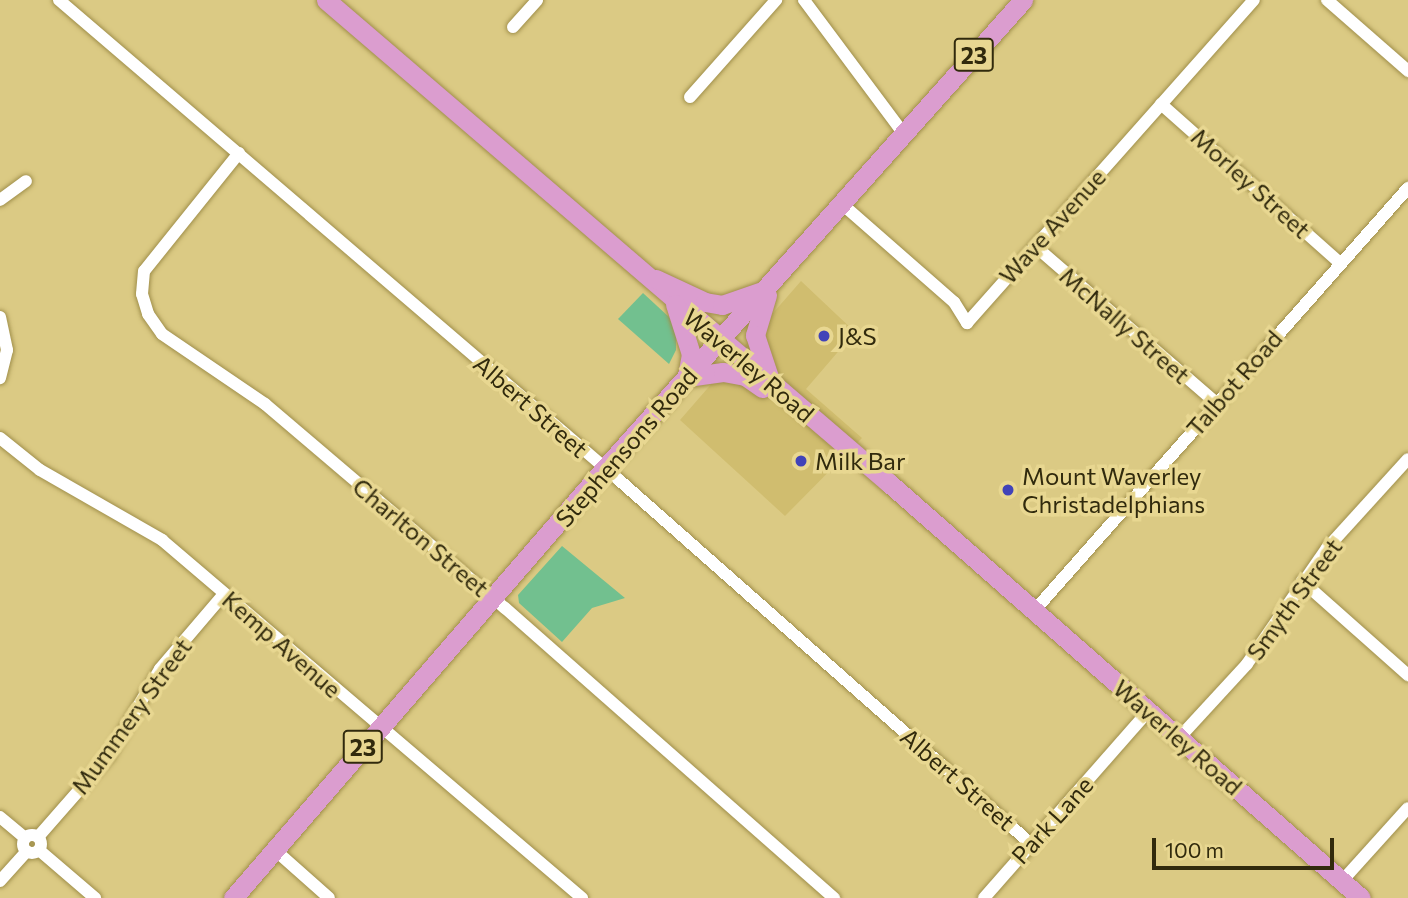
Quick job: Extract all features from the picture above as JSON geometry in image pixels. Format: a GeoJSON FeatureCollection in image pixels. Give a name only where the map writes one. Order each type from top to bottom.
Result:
{"type":"FeatureCollection","features":[{"type":"Feature","properties":{"kind":"main road","name":"Waverley Road"},"geometry":{"type":"LineString","coordinates":[[326,0],[673,301],[721,339],[1361,898]]}},
{"type":"Feature","properties":{"kind":"main road","name":"Stephensons Road"},"geometry":{"type":"LineString","coordinates":[[233,898],[604,468],[769,288],[1023,0]]}},
{"type":"Feature","properties":{"kind":"main road"},"geometry":{"type":"LineString","coordinates":[[642,273],[705,302],[722,305],[769,288]]}},
{"type":"Feature","properties":{"kind":"main road"},"geometry":{"type":"LineString","coordinates":[[769,288],[755,335],[771,383]]}},
{"type":"Feature","properties":{"kind":"main road"},"geometry":{"type":"LineString","coordinates":[[673,301],[691,354],[687,377],[708,372],[745,376],[794,405]]}},
{"type":"Feature","properties":{"kind":"street","name":"Albert Street"},"geometry":{"type":"LineString","coordinates":[[59,0],[604,468],[1030,844]]}},
{"type":"Feature","properties":{"kind":"street"},"geometry":{"type":"LineString","coordinates":[[513,27],[537,0]]}},
{"type":"Feature","properties":{"kind":"street"},"geometry":{"type":"LineString","coordinates":[[690,97],[776,0]]}},
{"type":"Feature","properties":{"kind":"street"},"geometry":{"type":"LineString","coordinates":[[804,0],[904,134]]}},
{"type":"Feature","properties":{"kind":"street","name":"Wave Avenue"},"geometry":{"type":"LineString","coordinates":[[842,204],[954,302],[967,323],[1254,0]]}},
{"type":"Feature","properties":{"kind":"street"},"geometry":{"type":"LineString","coordinates":[[1327,0],[1408,71]]}},
{"type":"Feature","properties":{"kind":"street","name":"Morley Street"},"geometry":{"type":"LineString","coordinates":[[1161,104],[1340,263]]}},
{"type":"Feature","properties":{"kind":"street","name":"Charlton Street"},"geometry":{"type":"LineString","coordinates":[[239,153],[144,271],[142,294],[148,314],[162,334],[265,404],[494,598],[834,898]]}},
{"type":"Feature","properties":{"kind":"street"},"geometry":{"type":"LineString","coordinates":[[0,200],[26,181]]}},
{"type":"Feature","properties":{"kind":"street","name":"Talbot Road"},"geometry":{"type":"LineString","coordinates":[[1034,611],[1408,188]]}},
{"type":"Feature","properties":{"kind":"street","name":"McNally Street"},"geometry":{"type":"LineString","coordinates":[[1035,246],[1216,403]]}},
{"type":"Feature","properties":{"kind":"street"},"geometry":{"type":"LineString","coordinates":[[0,317],[7,350],[0,378]]}},
{"type":"Feature","properties":{"kind":"street","name":"Kemp Avenue"},"geometry":{"type":"LineString","coordinates":[[0,438],[40,470],[162,540],[366,716],[382,724],[582,898]]}},
{"type":"Feature","properties":{"kind":"street","name":"Smyth Street"},"geometry":{"type":"LineString","coordinates":[[1179,738],[1247,664],[1301,581],[1408,458]]}},
{"type":"Feature","properties":{"kind":"street"},"geometry":{"type":"LineString","coordinates":[[1301,581],[1408,675]]}},
{"type":"Feature","properties":{"kind":"street","name":"Mummery Street"},"geometry":{"type":"LineString","coordinates":[[0,881],[109,756],[160,669],[224,594]]}},
{"type":"Feature","properties":{"kind":"street","name":"Park Lane"},"geometry":{"type":"LineString","coordinates":[[984,898],[1148,711]]}},
{"type":"Feature","properties":{"kind":"street"},"geometry":{"type":"LineString","coordinates":[[1342,881],[1408,808]]}},
{"type":"Feature","properties":{"kind":"street"},"geometry":{"type":"LineString","coordinates":[[0,817],[95,898]]}},
{"type":"Feature","properties":{"kind":"street"},"geometry":{"type":"LineString","coordinates":[[275,850],[329,898]]}},
{"type":"Feature","properties":{"kind":"shaded area"},"geometry":{"type":"Polygon","coordinates":[[[801,281],[855,332],[806,389],[862,438],[785,516],[680,420],[801,281]]]}},
{"type":"Feature","properties":{"kind":"green space"},"geometry":{"type":"Polygon","coordinates":[[[643,293],[669,317],[676,333],[676,350],[669,364],[618,319],[643,293]]]}},
{"type":"Feature","properties":{"kind":"green space"},"geometry":{"type":"Polygon","coordinates":[[[562,546],[625,598],[592,608],[562,642],[519,603],[518,595],[562,546]]]}},
{"type":"Feature","properties":{"kind":"place","name":"J&S"},"geometry":{"type":"Point","coordinates":[824,336]}},
{"type":"Feature","properties":{"kind":"place","name":"Milk Bar"},"geometry":{"type":"Point","coordinates":[801,461]}},
{"type":"Feature","properties":{"kind":"place","name":"Mount Waverley Christadelphians"},"geometry":{"type":"Point","coordinates":[1008,490]}}]}
